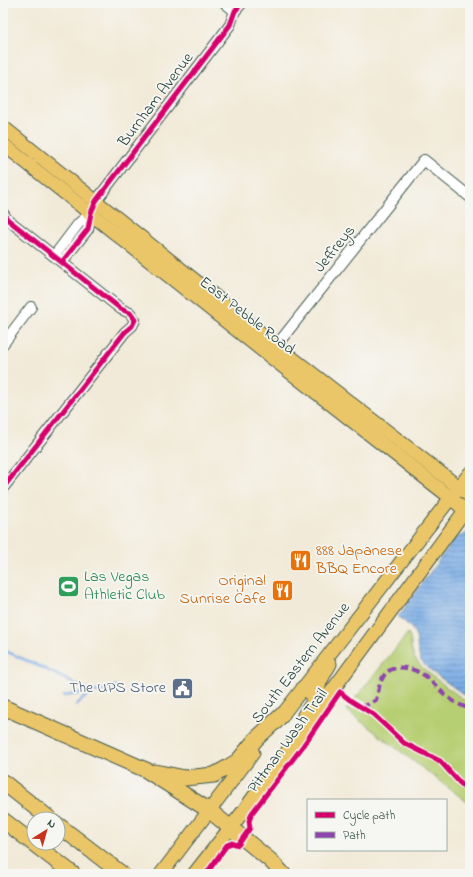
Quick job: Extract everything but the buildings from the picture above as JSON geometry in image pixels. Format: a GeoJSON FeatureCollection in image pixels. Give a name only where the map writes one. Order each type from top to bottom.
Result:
{"type":"FeatureCollection","features":[{"type":"Feature","properties":{"kind":"highway"},"geometry":{"type":"LineString","coordinates":[[3,707],[146,770],[210,811],[271,861],[283,874]]}},
{"type":"Feature","properties":{"kind":"highway"},"geometry":{"type":"LineString","coordinates":[[146,770],[185,778],[214,775],[226,770],[238,761],[256,739],[282,715]]}},
{"type":"Feature","properties":{"kind":"highway"},"geometry":{"type":"LineString","coordinates":[[3,782],[40,811]]}},
{"type":"Feature","properties":{"kind":"highway"},"geometry":{"type":"LineString","coordinates":[[3,820],[73,874]]}},
{"type":"Feature","properties":{"kind":"highway"},"geometry":{"type":"LineString","coordinates":[[66,831],[120,873]]}},
{"type":"Feature","properties":{"kind":"main road","name":"East Pebble Road"},"geometry":{"type":"LineString","coordinates":[[3,127],[96,201],[273,350]]}},
{"type":"Feature","properties":{"kind":"main road","name":"East Pebble Road"},"geometry":{"type":"LineString","coordinates":[[3,144],[91,213],[273,350],[455,493],[468,509]]}},
{"type":"Feature","properties":{"kind":"main road","name":"South Eastern Avenue"},"geometry":{"type":"LineString","coordinates":[[160,874],[210,811],[303,687],[470,473]]}},
{"type":"Feature","properties":{"kind":"main road","name":"East Pebble Road"},"geometry":{"type":"LineString","coordinates":[[455,493],[470,496]]}},
{"type":"Feature","properties":{"kind":"main road"},"geometry":{"type":"LineString","coordinates":[[194,874],[231,828],[323,702],[468,509]]}},
{"type":"Feature","properties":{"kind":"main road"},"geometry":{"type":"LineString","coordinates":[[323,702],[318,694],[321,678],[346,633]]}},
{"type":"Feature","properties":{"kind":"main road"},"geometry":{"type":"LineString","coordinates":[[284,756],[281,751],[283,745],[313,702],[310,694],[303,687]]}},
{"type":"Feature","properties":{"kind":"street"},"geometry":{"type":"LineString","coordinates":[[225,3],[235,11]]}},
{"type":"Feature","properties":{"kind":"street","name":"Burnham Avenue"},"geometry":{"type":"LineString","coordinates":[[91,213],[96,201],[230,25],[235,11],[242,3]]}},
{"type":"Feature","properties":{"kind":"street","name":"Jeffreys"},"geometry":{"type":"LineString","coordinates":[[273,350],[424,160],[470,197]]}},
{"type":"Feature","properties":{"kind":"street"},"geometry":{"type":"LineString","coordinates":[[58,259],[79,223],[91,213]]}},
{"type":"Feature","properties":{"kind":"street"},"geometry":{"type":"LineString","coordinates":[[3,214],[7,219],[122,309],[130,313],[135,320],[132,326],[125,332],[3,488]]}},
{"type":"Feature","properties":{"kind":"street"},"geometry":{"type":"LineString","coordinates":[[3,344],[31,307]]}},
{"type":"Feature","properties":{"kind":"green space"},"geometry":{"type":"Polygon","coordinates":[[[408,633],[413,654],[417,662],[431,675],[470,704],[470,804],[346,710],[408,633]]]}},
{"type":"Feature","properties":{"kind":"water"},"geometry":{"type":"Polygon","coordinates":[[[467,533],[470,534],[470,699],[437,675],[421,661],[415,633],[398,617],[454,539],[467,533]]]}},
{"type":"Feature","properties":{"kind":"waterway"},"geometry":{"type":"LineString","coordinates":[[3,650],[91,692]]}},
{"type":"Feature","properties":{"kind":"waterway"},"geometry":{"type":"LineString","coordinates":[[64,696],[106,690],[116,686]]}},
{"type":"Feature","properties":{"kind":"waterway"},"geometry":{"type":"LineString","coordinates":[[76,705],[91,692]]}},
{"type":"Feature","properties":{"kind":"marked path"},"geometry":{"type":"LineString","coordinates":[[361,706],[367,705],[376,700],[381,681],[386,673],[391,669],[404,668],[423,674],[451,699],[470,709]]}},
{"type":"Feature","properties":{"kind":"cycle path"},"geometry":{"type":"LineString","coordinates":[[62,262],[88,229],[91,213],[96,201],[230,25],[235,11],[242,3]]}},
{"type":"Feature","properties":{"kind":"cycle path"},"geometry":{"type":"LineString","coordinates":[[3,213],[7,219],[121,309],[130,313],[135,320],[132,326],[125,332],[3,488]]}},
{"type":"Feature","properties":{"kind":"cycle path","name":"Pittman Wash Trail"},"geometry":{"type":"LineString","coordinates":[[206,874],[227,845],[232,843],[238,845],[250,828],[249,821],[252,813],[303,746],[340,692],[374,715],[404,743],[440,761],[460,783],[470,791]]}},
{"type":"Feature","properties":{"kind":"place","name":"888 Japanese BBQ Encore"},"geometry":{"type":"Point","coordinates":[301,560]}},
{"type":"Feature","properties":{"kind":"place","name":"Las Vegas Athletic Club"},"geometry":{"type":"Point","coordinates":[69,586]}},
{"type":"Feature","properties":{"kind":"place","name":"Original Sunrise Cafe"},"geometry":{"type":"Point","coordinates":[282,590]}},
{"type":"Feature","properties":{"kind":"place","name":"The UPS Store"},"geometry":{"type":"Point","coordinates":[182,688]}}]}
